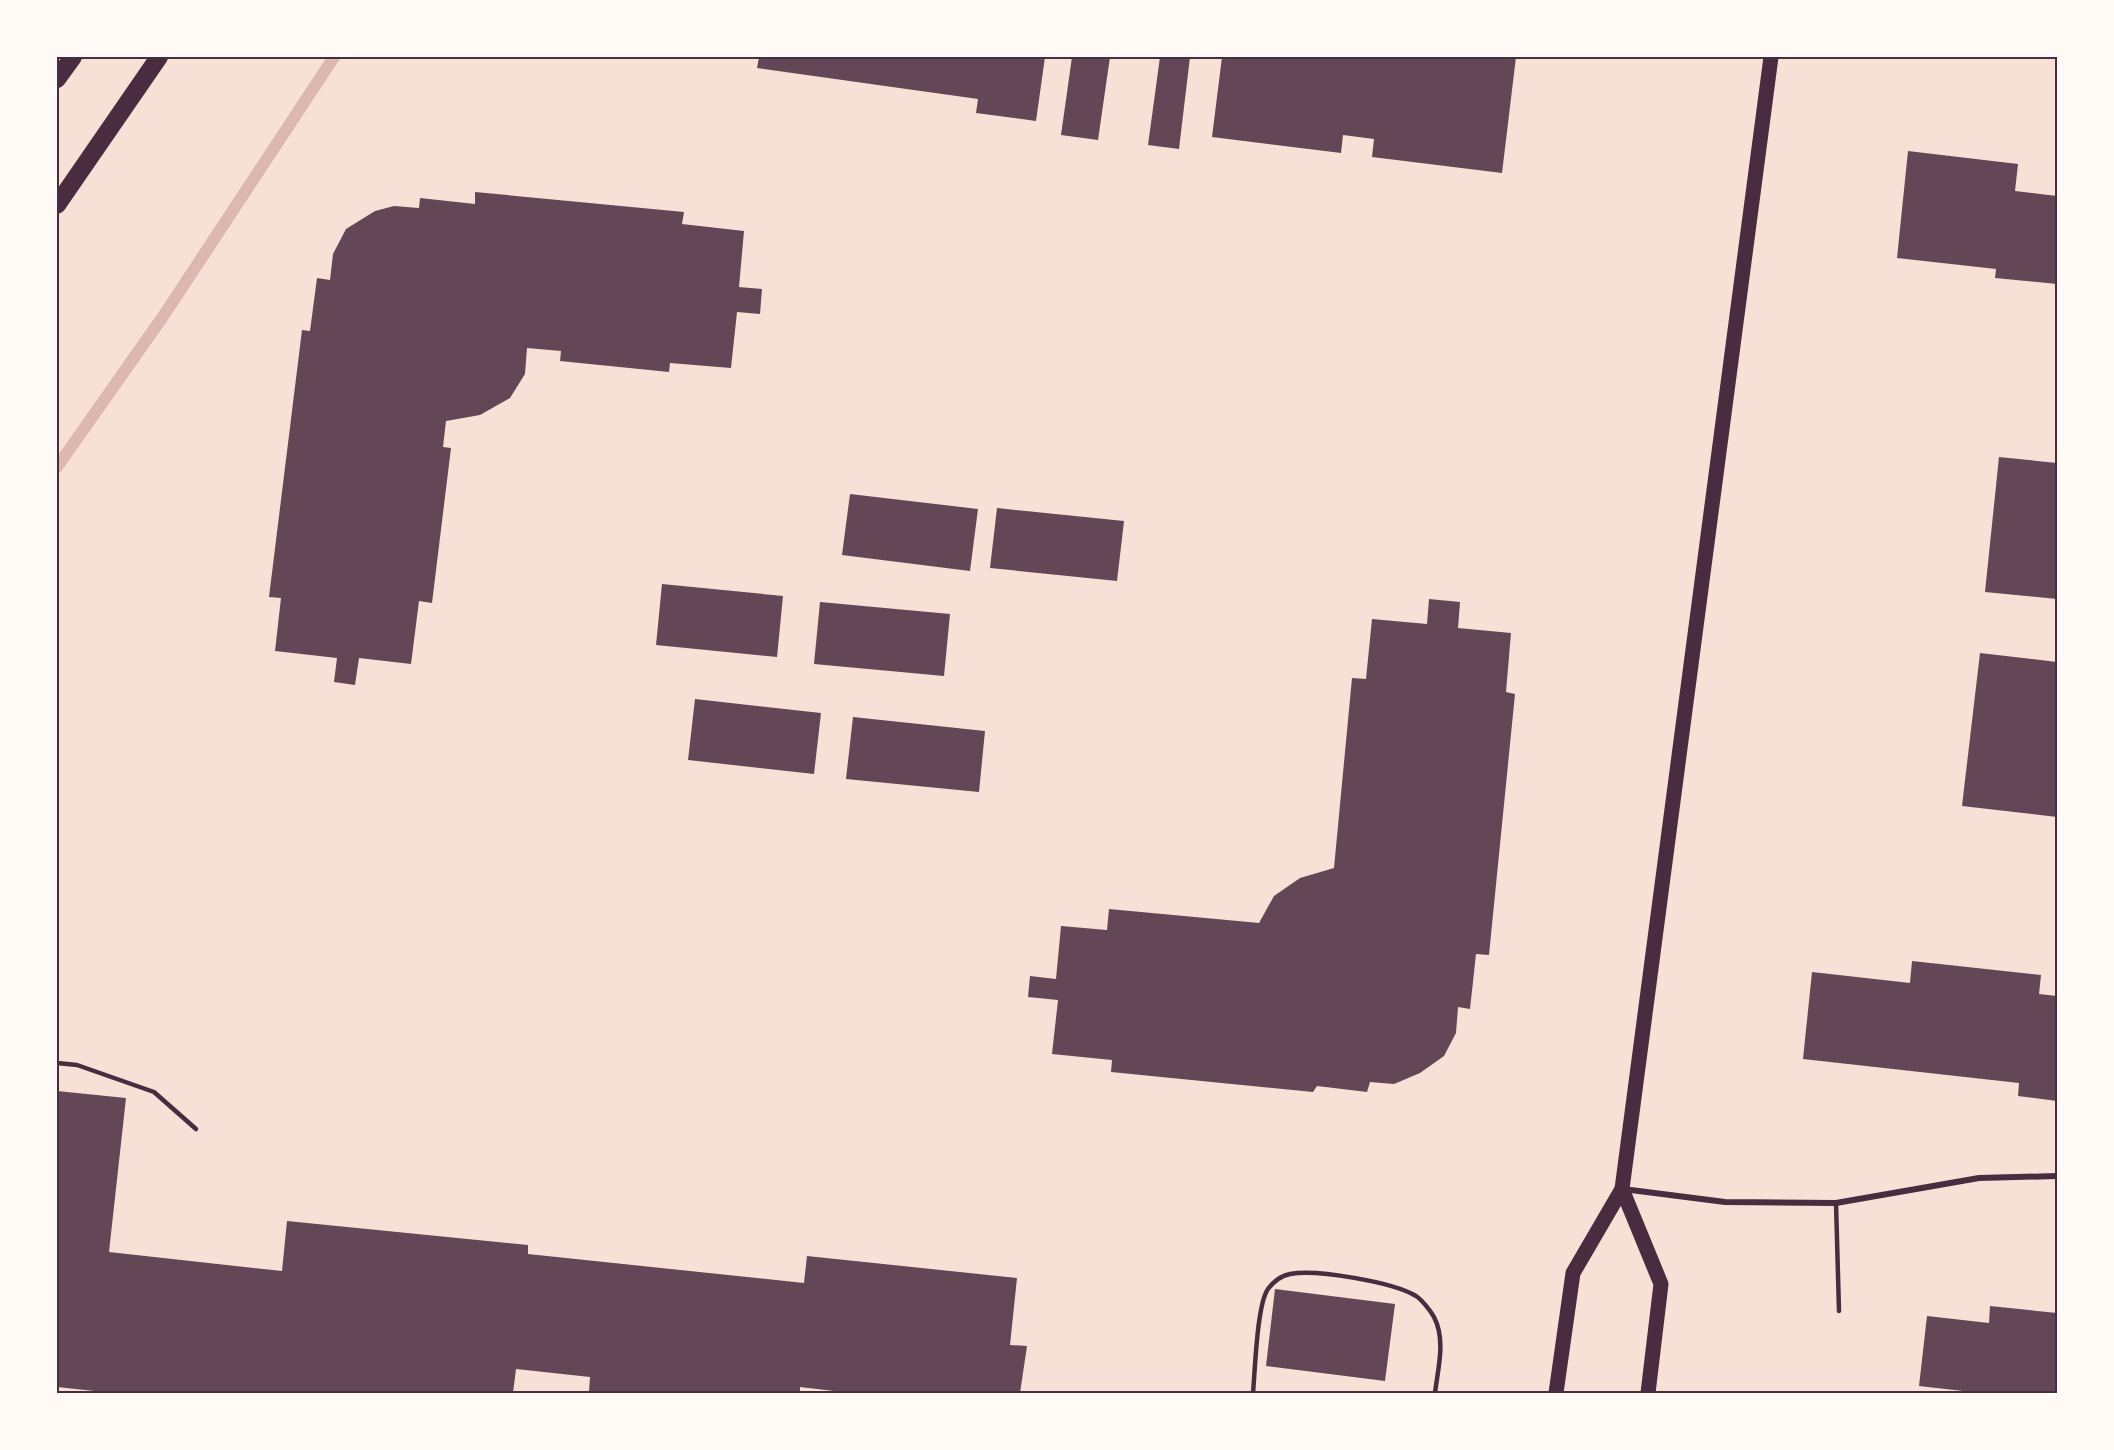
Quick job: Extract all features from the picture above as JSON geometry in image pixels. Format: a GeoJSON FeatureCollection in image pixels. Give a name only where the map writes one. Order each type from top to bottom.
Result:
{"type":"FeatureCollection","features":[{"type":"Feature","properties":{"kind":"highway"},"geometry":{"type":"LineString","coordinates":[[57,80],[73,57]]}},
{"type":"Feature","properties":{"kind":"highway"},"geometry":{"type":"LineString","coordinates":[[57,205],[159,57]]}},
{"type":"Feature","properties":{"kind":"main road"},"geometry":{"type":"LineString","coordinates":[[1556,1393],[1573,1273],[1622,1189],[1771,57]]}},
{"type":"Feature","properties":{"kind":"main road"},"geometry":{"type":"LineString","coordinates":[[1622,1189],[1661,1284],[1648,1393]]}},
{"type":"Feature","properties":{"kind":"street"},"geometry":{"type":"LineString","coordinates":[[1622,1189],[1725,1202],[1836,1203],[1979,1178],[2057,1176]]}},
{"type":"Feature","properties":{"kind":"lane"},"geometry":{"type":"LineString","coordinates":[[57,1062],[77,1065],[154,1092],[196,1129]]}},
{"type":"Feature","properties":{"kind":"lane"},"geometry":{"type":"LineString","coordinates":[[1836,1203],[1839,1311]]}},
{"type":"Feature","properties":{"kind":"lane"},"geometry":{"type":"LineString","coordinates":[[1253,1393],[1261,1311],[1266,1291],[1276,1279],[1292,1274],[1322,1275],[1386,1284],[1418,1296],[1433,1315],[1442,1334],[1436,1393]]}},
{"type":"Feature","properties":{"kind":"building"},"geometry":{"type":"Polygon","coordinates":[[[759,57],[1045,57],[1036,121],[976,113],[978,99],[757,68],[759,57]]]}},
{"type":"Feature","properties":{"kind":"building"},"geometry":{"type":"Polygon","coordinates":[[[1072,57],[1110,57],[1098,140],[1061,135],[1072,57]]]}},
{"type":"Feature","properties":{"kind":"building"},"geometry":{"type":"Polygon","coordinates":[[[1160,57],[1190,57],[1179,149],[1148,145],[1160,57]]]}},
{"type":"Feature","properties":{"kind":"building"},"geometry":{"type":"Polygon","coordinates":[[[1222,57],[1516,57],[1502,173],[1372,157],[1374,139],[1343,135],[1341,153],[1212,137],[1222,57]]]}},
{"type":"Feature","properties":{"kind":"building"},"geometry":{"type":"Polygon","coordinates":[[[1908,151],[2018,164],[2015,191],[2057,196],[2057,284],[1995,278],[1996,269],[1897,258],[1908,151]]]}},
{"type":"Feature","properties":{"kind":"building"},"geometry":{"type":"Polygon","coordinates":[[[475,192],[684,212],[682,224],[744,231],[739,287],[762,289],[760,314],[737,312],[731,368],[670,363],[669,372],[560,361],[561,351],[527,348],[525,374],[510,398],[480,415],[446,421],[443,447],[451,448],[432,603],[419,601],[411,664],[359,658],[355,685],[334,682],[337,658],[275,651],[281,598],[269,597],[302,330],[310,331],[317,278],[330,280],[333,254],[346,229],[375,211],[394,206],[419,208],[420,198],[475,204],[475,192]]]}},
{"type":"Feature","properties":{"kind":"building"},"geometry":{"type":"Polygon","coordinates":[[[1999,457],[2057,463],[2057,599],[1985,592],[1999,457]]]}},
{"type":"Feature","properties":{"kind":"building"},"geometry":{"type":"Polygon","coordinates":[[[850,494],[978,509],[970,571],[842,555],[850,494]]]}},
{"type":"Feature","properties":{"kind":"building"},"geometry":{"type":"Polygon","coordinates":[[[997,508],[1124,521],[1117,581],[990,568],[997,508]]]}},
{"type":"Feature","properties":{"kind":"building"},"geometry":{"type":"Polygon","coordinates":[[[662,584],[783,596],[777,657],[656,645],[662,584]]]}},
{"type":"Feature","properties":{"kind":"building"},"geometry":{"type":"Polygon","coordinates":[[[1429,599],[1460,602],[1458,628],[1511,633],[1506,692],[1515,694],[1489,955],[1476,954],[1470,1009],[1458,1007],[1456,1033],[1444,1056],[1420,1073],[1394,1084],[1370,1082],[1367,1092],[1317,1086],[1313,1092],[1111,1072],[1112,1060],[1052,1054],[1058,1000],[1028,997],[1030,976],[1056,979],[1061,926],[1107,930],[1109,909],[1259,923],[1274,896],[1300,878],[1334,868],[1352,678],[1366,679],[1372,619],[1427,624],[1429,599]]]}},
{"type":"Feature","properties":{"kind":"building"},"geometry":{"type":"Polygon","coordinates":[[[820,602],[950,614],[944,676],[814,664],[820,602]]]}},
{"type":"Feature","properties":{"kind":"building"},"geometry":{"type":"Polygon","coordinates":[[[1980,653],[2057,662],[2057,817],[1962,806],[1980,653]]]}},
{"type":"Feature","properties":{"kind":"building"},"geometry":{"type":"Polygon","coordinates":[[[695,699],[821,713],[814,774],[688,760],[695,699]]]}},
{"type":"Feature","properties":{"kind":"building"},"geometry":{"type":"Polygon","coordinates":[[[853,717],[985,731],[979,792],[846,779],[853,717]]]}},
{"type":"Feature","properties":{"kind":"building"},"geometry":{"type":"Polygon","coordinates":[[[1912,961],[2041,975],[2039,994],[2057,996],[2057,1101],[2018,1096],[2019,1083],[1803,1059],[1812,972],[1910,983],[1912,961]]]}},
{"type":"Feature","properties":{"kind":"building"},"geometry":{"type":"Polygon","coordinates":[[[57,1091],[126,1098],[109,1252],[282,1271],[287,1221],[528,1245],[528,1254],[804,1283],[807,1256],[1017,1278],[1010,1345],[1027,1346],[1020,1393],[851,1393],[800,1387],[800,1393],[610,1393],[589,1391],[590,1377],[516,1369],[513,1393],[113,1393],[57,1387],[57,1091]]]}},
{"type":"Feature","properties":{"kind":"building"},"geometry":{"type":"Polygon","coordinates":[[[1275,1289],[1395,1304],[1385,1381],[1266,1366],[1275,1289]]]}},
{"type":"Feature","properties":{"kind":"building"},"geometry":{"type":"Polygon","coordinates":[[[1990,1306],[2057,1313],[2057,1393],[1981,1393],[1919,1386],[1927,1316],[1989,1323],[1990,1306]]]}},
{"type":"Feature","properties":{"kind":"waterway"},"geometry":{"type":"LineString","coordinates":[[57,467],[164,315],[334,57]]}}]}
